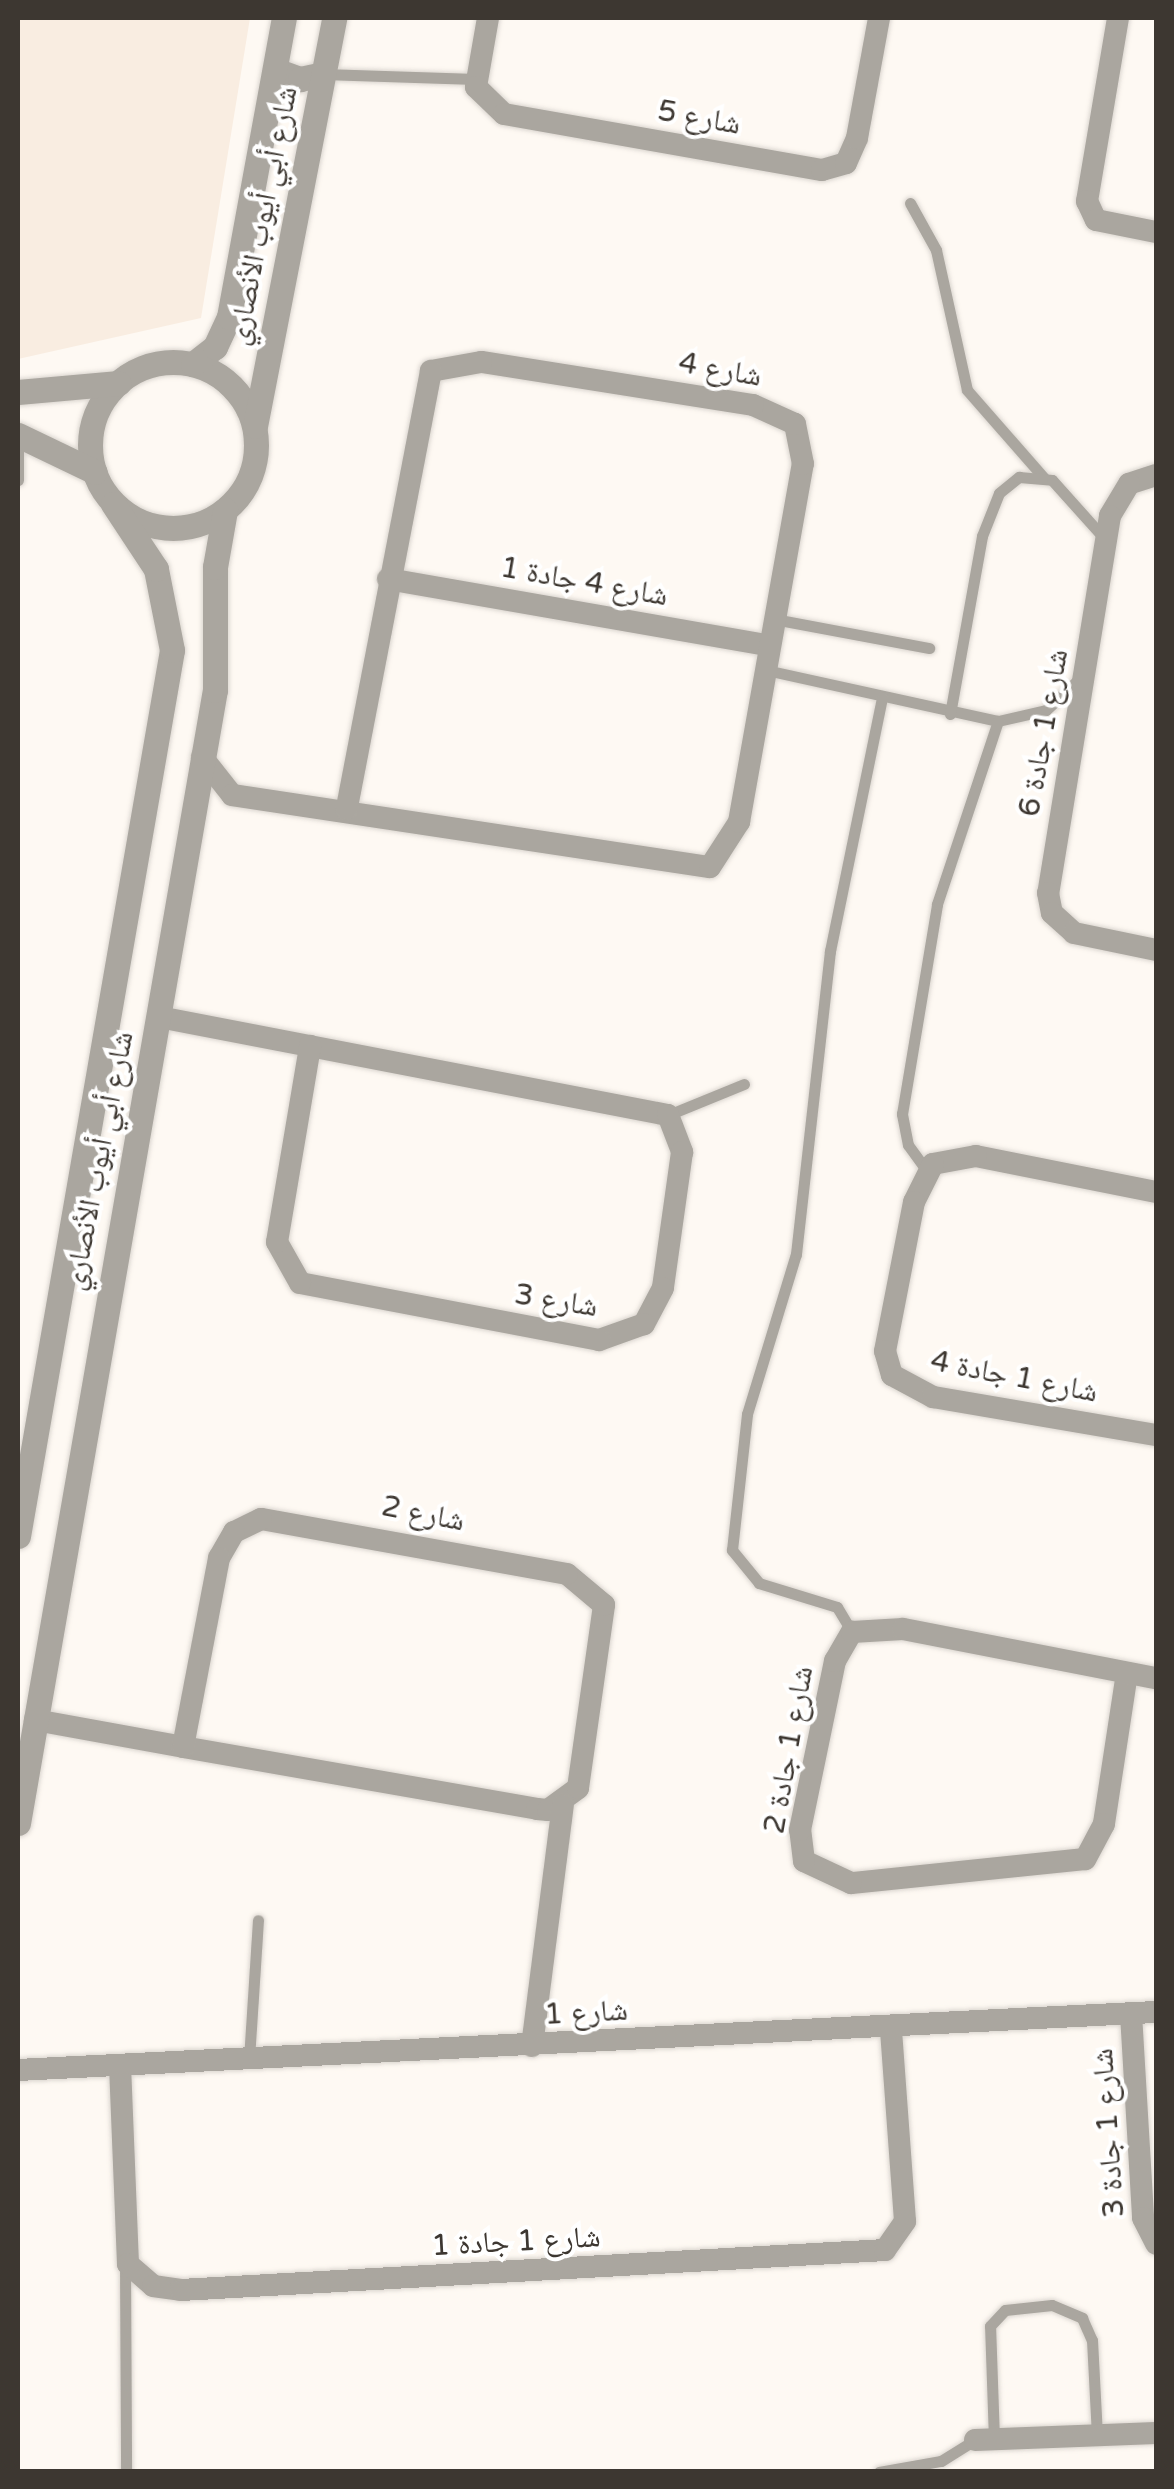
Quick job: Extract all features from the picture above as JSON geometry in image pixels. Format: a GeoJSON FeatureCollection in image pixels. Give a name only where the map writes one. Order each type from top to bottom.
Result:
{"type":"FeatureCollection","features":[{"type":"Feature","properties":{"kind":"street","name":"شارع أبي أيوب الأنصاري"},"geometry":{"type":"LineString","coordinates":[[193,364],[216,347],[229,317],[284,18]]}},
{"type":"Feature","properties":{"kind":"street","name":"شارع أبي أيوب الأنصاري"},"geometry":{"type":"LineString","coordinates":[[255,426],[334,18]]}},
{"type":"Feature","properties":{"kind":"street"},"geometry":{"type":"LineString","coordinates":[[476,79],[488,18]]}},
{"type":"Feature","properties":{"kind":"street","name":"شارع 5"},"geometry":{"type":"LineString","coordinates":[[476,79],[480,100],[504,114],[822,170],[846,162],[857,138],[879,18]]}},
{"type":"Feature","properties":{"kind":"street"},"geometry":{"type":"LineString","coordinates":[[1118,18],[1087,201],[1096,220],[1156,232]]}},
{"type":"Feature","properties":{"kind":"street"},"geometry":{"type":"LineString","coordinates":[[275,70],[300,79],[324,74]]}},
{"type":"Feature","properties":{"kind":"street","name":"شارع 4"},"geometry":{"type":"LineString","coordinates":[[232,794],[710,867],[740,822],[802,464],[801,435],[787,417],[471,361],[440,365],[426,379],[347,809]]}},
{"type":"Feature","properties":{"kind":"street"},"geometry":{"type":"LineString","coordinates":[[158,362],[193,364],[229,382],[255,426],[252,475],[225,510],[164,529],[112,504],[95,472],[93,420],[119,384],[158,362]]}},
{"type":"Feature","properties":{"kind":"street"},"geometry":{"type":"LineString","coordinates":[[18,392],[119,384]]}},
{"type":"Feature","properties":{"kind":"street"},"geometry":{"type":"LineString","coordinates":[[18,435],[95,472]]}},
{"type":"Feature","properties":{"kind":"street","name":"شارع 1 جادة 6"},"geometry":{"type":"LineString","coordinates":[[1156,475],[1122,490],[1106,542],[1049,904],[1074,933],[1156,950]]}},
{"type":"Feature","properties":{"kind":"street","name":"شارع أبي أيوب الأنصاري"},"geometry":{"type":"LineString","coordinates":[[19,1522],[73,1241],[172,650],[156,569],[112,504]]}},
{"type":"Feature","properties":{"kind":"street","name":"شارع أبي أيوب الأنصاري"},"geometry":{"type":"LineString","coordinates":[[18,1823],[102,1322],[159,1017],[189,820],[218,674],[214,567],[225,510]]}},
{"type":"Feature","properties":{"kind":"street","name":"شارع 4 جادة 1"},"geometry":{"type":"LineString","coordinates":[[388,579],[768,645]]}},
{"type":"Feature","properties":{"kind":"street"},"geometry":{"type":"LineString","coordinates":[[189,820],[232,794],[202,757]]}},
{"type":"Feature","properties":{"kind":"street"},"geometry":{"type":"LineString","coordinates":[[159,1017],[668,1115]]}},
{"type":"Feature","properties":{"kind":"street","name":"شارع 3"},"geometry":{"type":"LineString","coordinates":[[310,1046],[278,1256],[300,1282],[328,1292],[599,1340],[633,1333],[664,1288],[682,1152],[668,1115]]}},
{"type":"Feature","properties":{"kind":"street"},"geometry":{"type":"LineString","coordinates":[[926,1171],[966,1155],[1156,1192]]}},
{"type":"Feature","properties":{"kind":"street","name":"شارع 1 جادة 4"},"geometry":{"type":"LineString","coordinates":[[926,1171],[886,1336],[892,1375],[933,1397],[1156,1434]]}},
{"type":"Feature","properties":{"kind":"street"},"geometry":{"type":"LineString","coordinates":[[73,1241],[90,1262],[117,1244]]}},
{"type":"Feature","properties":{"kind":"street"},"geometry":{"type":"LineString","coordinates":[[58,1318],[68,1304],[85,1300],[102,1322]]}},
{"type":"Feature","properties":{"kind":"street","name":"شارع 2"},"geometry":{"type":"LineString","coordinates":[[182,1747],[224,1545],[251,1522],[288,1518],[567,1574],[593,1589],[606,1640],[581,1780],[564,1805],[532,2046]]}},
{"type":"Feature","properties":{"kind":"street"},"geometry":{"type":"LineString","coordinates":[[852,1632],[903,1629],[1156,1678]]}},
{"type":"Feature","properties":{"kind":"street","name":"شارع 1 جادة 2"},"geometry":{"type":"LineString","coordinates":[[852,1632],[835,1661],[799,1843],[811,1869],[845,1882],[1090,1856],[1104,1824],[1127,1673]]}},
{"type":"Feature","properties":{"kind":"street"},"geometry":{"type":"LineString","coordinates":[[35,1720],[536,1809],[564,1805]]}},
{"type":"Feature","properties":{"kind":"street","name":"شارع 1"},"geometry":{"type":"LineString","coordinates":[[18,2070],[891,2029],[1156,2012]]}},
{"type":"Feature","properties":{"kind":"street","name":"شارع 1 جادة 3"},"geometry":{"type":"LineString","coordinates":[[1131,2014],[1144,2218],[1156,2244]]}},
{"type":"Feature","properties":{"kind":"street","name":"شارع 1 جادة 1"},"geometry":{"type":"LineString","coordinates":[[125,2249],[139,2278],[182,2290],[886,2250],[905,2220],[891,2029]]}},
{"type":"Feature","properties":{"kind":"street"},"geometry":{"type":"LineString","coordinates":[[120,2066],[125,2249]]}},
{"type":"Feature","properties":{"kind":"street"},"geometry":{"type":"LineString","coordinates":[[984,2439],[1156,2433]]}},
{"type":"Feature","properties":{"kind":"lane"},"geometry":{"type":"LineString","coordinates":[[324,74],[476,79]]}},
{"type":"Feature","properties":{"kind":"lane"},"geometry":{"type":"LineString","coordinates":[[910,204],[936,250],[968,390],[1044,478],[1072,493],[1106,542]]}},
{"type":"Feature","properties":{"kind":"lane"},"geometry":{"type":"LineString","coordinates":[[18,444],[18,480]]}},
{"type":"Feature","properties":{"kind":"lane"},"geometry":{"type":"LineString","coordinates":[[950,714],[986,518],[1008,483],[1044,478]]}},
{"type":"Feature","properties":{"kind":"lane"},"geometry":{"type":"LineString","coordinates":[[774,618],[929,648]]}},
{"type":"Feature","properties":{"kind":"lane"},"geometry":{"type":"LineString","coordinates":[[764,670],[950,714],[998,721],[1046,710],[1084,674]]}},
{"type":"Feature","properties":{"kind":"lane"},"geometry":{"type":"LineString","coordinates":[[852,1632],[832,1604],[759,1583],[732,1550],[747,1414],[796,1254],[830,951],[882,698]]}},
{"type":"Feature","properties":{"kind":"lane"},"geometry":{"type":"LineString","coordinates":[[926,1171],[908,1146],[902,1114],[937,904],[998,721]]}},
{"type":"Feature","properties":{"kind":"lane"},"geometry":{"type":"LineString","coordinates":[[668,1115],[744,1084]]}},
{"type":"Feature","properties":{"kind":"lane"},"geometry":{"type":"LineString","coordinates":[[249,2059],[258,1920]]}},
{"type":"Feature","properties":{"kind":"lane"},"geometry":{"type":"LineString","coordinates":[[125,2249],[126,2472]]}},
{"type":"Feature","properties":{"kind":"lane"},"geometry":{"type":"LineString","coordinates":[[878,2472],[941,2461],[984,2439],[990,2326],[1005,2310],[1052,2305],[1082,2318],[1092,2340],[1097,2435]]}},
{"type":"Feature","properties":{"kind":"shaded area"},"geometry":{"type":"Polygon","coordinates":[[[18,18],[250,18],[201,318],[18,359],[18,18]]]}}]}
